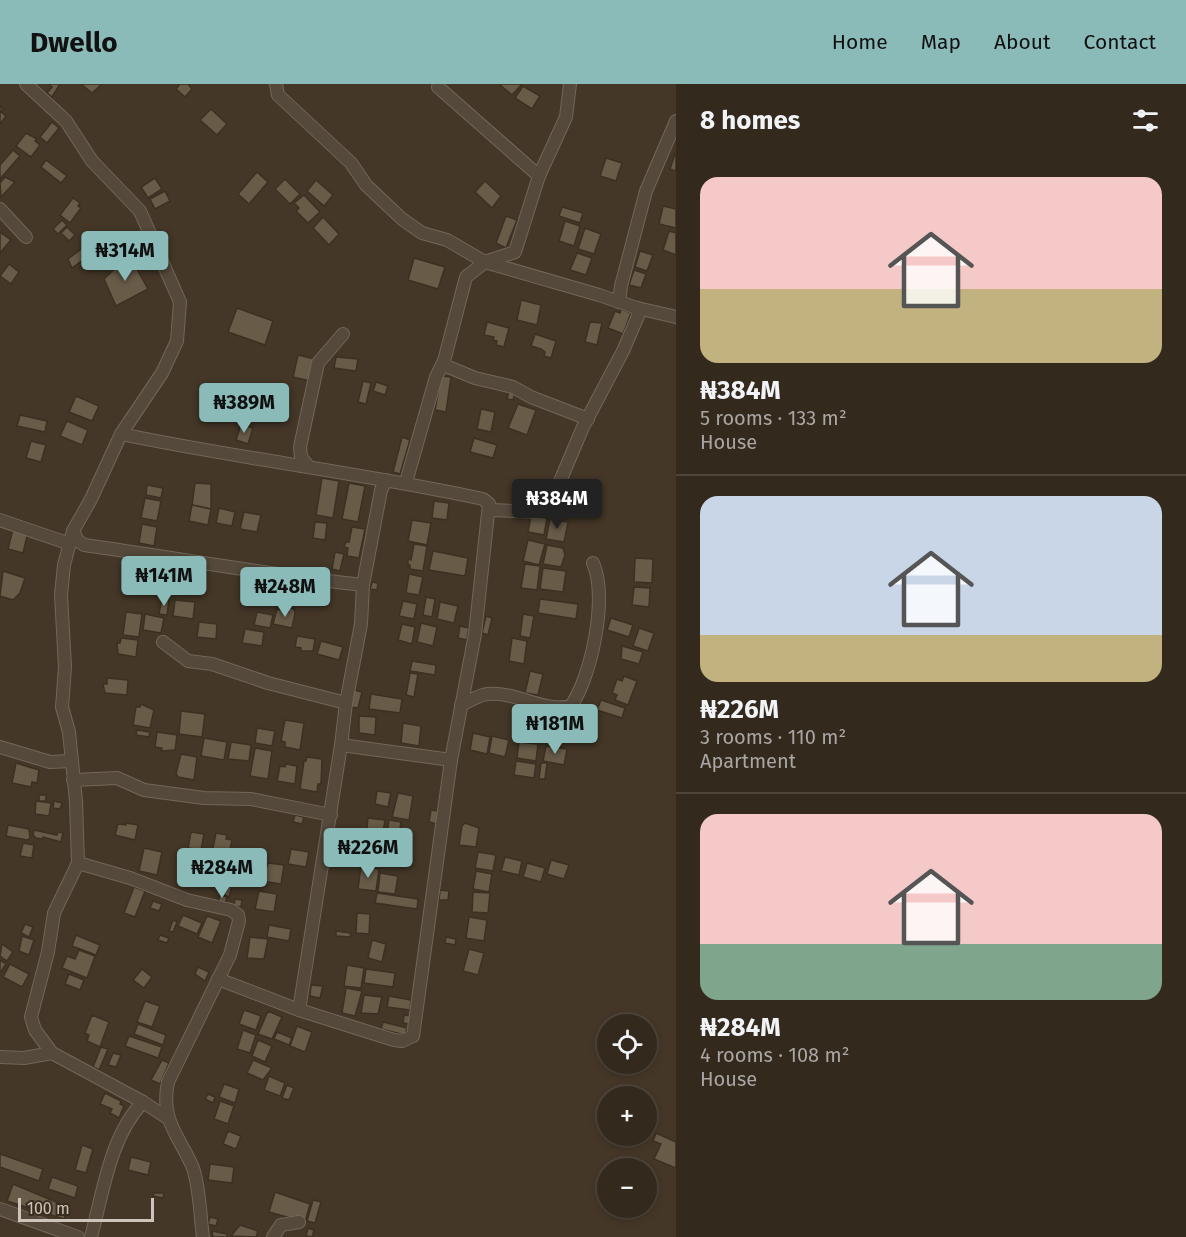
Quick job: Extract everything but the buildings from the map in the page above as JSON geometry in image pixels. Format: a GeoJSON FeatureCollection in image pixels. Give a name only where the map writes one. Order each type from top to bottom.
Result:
{"type":"FeatureCollection","features":[{"type":"Feature","properties":{"kind":"street"},"geometry":{"type":"LineString","coordinates":[[26,84],[66,121],[92,161],[140,211],[180,302],[177,341],[151,392],[121,434],[91,499],[73,531],[70,544],[62,583],[65,667],[62,696],[73,780],[78,863],[54,913],[48,952],[31,1017],[31,1023],[52,1053],[143,1102],[166,1117]]}},
{"type":"Feature","properties":{"kind":"street"},"geometry":{"type":"LineString","coordinates":[[276,84],[278,95],[351,163],[366,185],[402,219],[422,233],[447,240],[484,262],[637,308],[676,317]]}},
{"type":"Feature","properties":{"kind":"street"},"geometry":{"type":"LineString","coordinates":[[406,482],[436,377],[444,361],[466,278],[484,262],[515,252],[539,176],[566,117],[570,84]]}},
{"type":"Feature","properties":{"kind":"street"},"geometry":{"type":"LineString","coordinates":[[438,87],[539,176]]}},
{"type":"Feature","properties":{"kind":"street"},"geometry":{"type":"LineString","coordinates":[[619,302],[621,286],[646,191],[676,121]]}},
{"type":"Feature","properties":{"kind":"street"},"geometry":{"type":"LineString","coordinates":[[0,209],[26,237]]}},
{"type":"Feature","properties":{"kind":"street"},"geometry":{"type":"LineString","coordinates":[[490,510],[537,512],[550,505],[588,419],[623,351],[638,316],[637,308]]}},
{"type":"Feature","properties":{"kind":"street"},"geometry":{"type":"LineString","coordinates":[[308,466],[301,457],[300,447],[318,363],[343,334]]}},
{"type":"Feature","properties":{"kind":"street"},"geometry":{"type":"LineString","coordinates":[[444,361],[446,366],[474,378],[513,387],[540,401],[588,419]]}},
{"type":"Feature","properties":{"kind":"street"},"geometry":{"type":"LineString","coordinates":[[121,434],[211,453],[406,482],[483,499],[489,504],[475,634],[451,760],[413,1036],[402,1041],[394,1040],[299,1010],[218,979]]}},
{"type":"Feature","properties":{"kind":"street"},"geometry":{"type":"LineString","coordinates":[[299,1010],[331,815],[346,702],[362,624],[363,585],[381,490],[386,480]]}},
{"type":"Feature","properties":{"kind":"street"},"geometry":{"type":"LineString","coordinates":[[0,520],[70,544]]}},
{"type":"Feature","properties":{"kind":"street"},"geometry":{"type":"LineString","coordinates":[[73,531],[78,541],[84,544],[268,571],[301,578],[363,585]]}},
{"type":"Feature","properties":{"kind":"street"},"geometry":{"type":"LineString","coordinates":[[461,705],[487,694],[501,694],[555,707],[571,706],[589,670],[601,592],[593,563]]}},
{"type":"Feature","properties":{"kind":"street"},"geometry":{"type":"LineString","coordinates":[[163,642],[188,661],[212,664],[268,683],[346,702]]}},
{"type":"Feature","properties":{"kind":"street"},"geometry":{"type":"LineString","coordinates":[[341,745],[451,760]]}},
{"type":"Feature","properties":{"kind":"street"},"geometry":{"type":"LineString","coordinates":[[0,747],[50,762],[71,761]]}},
{"type":"Feature","properties":{"kind":"street"},"geometry":{"type":"LineString","coordinates":[[73,780],[117,778],[144,790],[204,798],[251,799],[331,815]]}},
{"type":"Feature","properties":{"kind":"street"},"geometry":{"type":"LineString","coordinates":[[78,863],[130,878],[187,900],[231,910],[238,915],[239,921],[230,955],[168,1082],[165,1096],[166,1117],[193,1170],[203,1237]]}},
{"type":"Feature","properties":{"kind":"street"},"geometry":{"type":"LineString","coordinates":[[0,1057],[24,1058],[52,1053]]}},
{"type":"Feature","properties":{"kind":"street"},"geometry":{"type":"LineString","coordinates":[[91,1237],[114,1153],[131,1114],[143,1102]]}},
{"type":"Feature","properties":{"kind":"street"},"geometry":{"type":"LineString","coordinates":[[0,1209],[78,1237]]}},
{"type":"Feature","properties":{"kind":"street"},"geometry":{"type":"LineString","coordinates":[[273,1237],[281,1225],[300,1222]]}}]}
